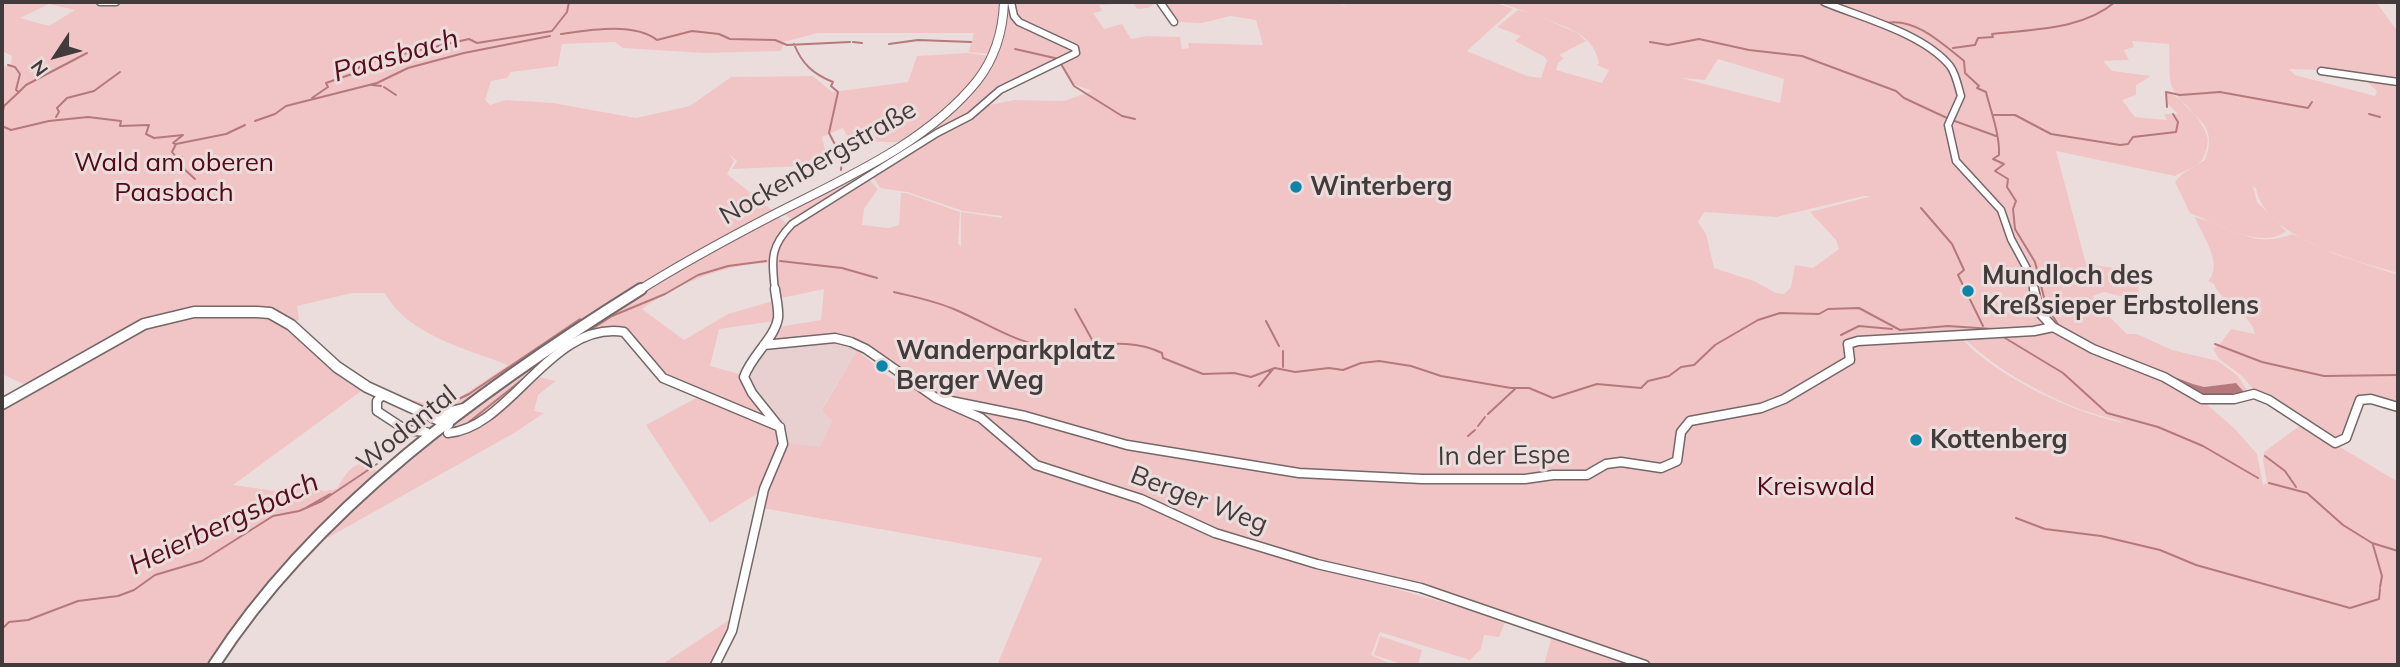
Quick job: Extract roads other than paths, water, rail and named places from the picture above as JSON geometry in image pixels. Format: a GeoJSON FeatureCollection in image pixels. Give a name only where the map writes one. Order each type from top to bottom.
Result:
{"type":"FeatureCollection","features":[{"type":"Feature","properties":{"kind":"main road","name":"Nockenbergstraße"},"geometry":{"type":"LineString","coordinates":[[599,316],[695,257],[885,154],[937,119],[967,93],[986,68],[999,40],[1004,2]]}},
{"type":"Feature","properties":{"kind":"main road","name":"Wodantal"},"geometry":{"type":"LineString","coordinates":[[214,665],[263,595],[298,555],[373,485],[473,405],[599,316]]}},
{"type":"Feature","properties":{"kind":"street"},"geometry":{"type":"LineString","coordinates":[[100,2],[116,2]]}},
{"type":"Feature","properties":{"kind":"street","name":"Nockenbergstraße"},"geometry":{"type":"LineString","coordinates":[[764,345],[778,317],[771,260],[775,246],[792,223],[936,133],[970,116],[1000,90],[1076,53],[1075,48],[1019,22],[1014,16],[1012,2]]}},
{"type":"Feature","properties":{"kind":"street"},"geometry":{"type":"LineString","coordinates":[[1160,2],[1174,22]]}},
{"type":"Feature","properties":{"kind":"street"},"geometry":{"type":"LineString","coordinates":[[1824,2],[1898,33],[1938,56],[1952,69],[1961,96],[1948,125],[1954,154],[1960,166],[2001,210],[2011,239],[2031,276],[2039,312],[2053,327],[2094,349],[2164,377],[2202,399],[2234,399],[2254,394],[2269,400],[2335,443],[2346,438],[2360,400],[2371,399],[2398,407]]}},
{"type":"Feature","properties":{"kind":"street"},"geometry":{"type":"LineString","coordinates":[[2321,71],[2398,82]]}},
{"type":"Feature","properties":{"kind":"street"},"geometry":{"type":"LineString","coordinates":[[2,404],[144,324],[194,313],[226,311],[270,313],[291,325],[337,368],[445,429],[465,432],[480,424],[509,396],[565,351],[589,335],[607,330],[624,332],[663,378],[780,428]]}},
{"type":"Feature","properties":{"kind":"street","name":"In der Espe"},"geometry":{"type":"LineString","coordinates":[[936,398],[1025,416],[1127,445],[1299,473],[1422,479],[1525,479],[1553,475],[1587,475],[1606,464],[1621,462],[1661,468],[1677,461],[1681,432],[1690,421],[1761,408],[1784,399],[1850,360],[1848,344],[1858,341],[2034,331],[2053,327]]}},
{"type":"Feature","properties":{"kind":"street","name":"Berger Weg"},"geometry":{"type":"LineString","coordinates":[[764,345],[835,338],[851,342],[866,348],[936,398],[981,418],[1036,465],[1141,499],[1215,533],[1317,564],[1421,588],[1645,665]]}},
{"type":"Feature","properties":{"kind":"street"},"geometry":{"type":"LineString","coordinates":[[715,665],[732,631],[764,489],[783,444],[780,428],[752,393],[744,377],[748,362],[764,345]]}},
{"type":"Feature","properties":{"kind":"street"},"geometry":{"type":"LineString","coordinates":[[383,394],[377,401],[377,411],[406,430],[426,432]]}},
{"type":"Feature","properties":{"kind":"street"},"geometry":{"type":"LineString","coordinates":[[419,412],[434,416],[473,405]]}},
{"type":"Feature","properties":{"kind":"street"},"geometry":{"type":"LineString","coordinates":[[434,416],[445,429]]}},
{"type":"Feature","properties":{"kind":"waterway"},"geometry":{"type":"LineString","coordinates":[[312,98],[328,87],[326,83],[352,74],[364,63],[469,39],[477,43],[552,31],[567,12],[569,2]]}},
{"type":"Feature","properties":{"kind":"waterway"},"geometry":{"type":"LineString","coordinates":[[1953,48],[1975,45],[1978,38],[1993,37],[1992,34],[2072,23],[2088,18],[2115,2]]}},
{"type":"Feature","properties":{"kind":"waterway"},"geometry":{"type":"LineString","coordinates":[[1886,23],[1907,24],[1928,33],[1964,61],[1965,73],[1979,86],[1977,88],[1986,92],[1999,147],[1999,155],[1993,159],[2004,164],[1995,171],[2008,179],[2007,187],[2016,201],[2013,209],[2015,229],[2035,262],[2046,305],[2059,326]]}},
{"type":"Feature","properties":{"kind":"waterway","name":"Paasbach"},"geometry":{"type":"LineString","coordinates":[[561,34],[624,29],[647,34],[657,40],[692,31],[719,34],[730,39],[775,40],[794,45]]}},
{"type":"Feature","properties":{"kind":"waterway","name":"Paasbach"},"geometry":{"type":"LineString","coordinates":[[255,121],[275,114],[286,106],[377,83],[408,68],[464,53],[550,36]]}},
{"type":"Feature","properties":{"kind":"waterway"},"geometry":{"type":"LineString","coordinates":[[1650,42],[1668,45],[1699,39],[1749,50],[1802,56],[1896,91],[1904,98],[1947,118]]}},
{"type":"Feature","properties":{"kind":"waterway","name":"Paasbach"},"geometry":{"type":"LineString","coordinates":[[889,44],[918,40],[971,42]]}},
{"type":"Feature","properties":{"kind":"waterway","name":"Paasbach"},"geometry":{"type":"LineString","coordinates":[[794,45],[850,42]]}},
{"type":"Feature","properties":{"kind":"waterway","name":"Paasbach"},"geometry":{"type":"LineString","coordinates":[[853,42],[862,43]]}},
{"type":"Feature","properties":{"kind":"waterway"},"geometry":{"type":"LineString","coordinates":[[794,45],[805,63],[814,72],[833,82],[831,86],[838,92],[829,133],[842,158],[841,170]]}},
{"type":"Feature","properties":{"kind":"waterway","name":"Paasbach"},"geometry":{"type":"LineString","coordinates":[[1015,49],[1059,59]]}},
{"type":"Feature","properties":{"kind":"waterway"},"geometry":{"type":"LineString","coordinates":[[19,92],[26,85],[87,53]]}},
{"type":"Feature","properties":{"kind":"waterway","name":"Paasbach"},"geometry":{"type":"LineString","coordinates":[[1061,64],[1074,86],[1122,116],[1135,119]]}},
{"type":"Feature","properties":{"kind":"waterway"},"geometry":{"type":"LineString","coordinates":[[8,65],[15,67],[20,74],[16,90],[19,92]]}},
{"type":"Feature","properties":{"kind":"waterway"},"geometry":{"type":"LineString","coordinates":[[56,117],[59,112],[57,108],[67,98],[94,91],[120,72]]}},
{"type":"Feature","properties":{"kind":"waterway","name":"Paasbach"},"geometry":{"type":"LineString","coordinates":[[372,85],[381,86]]}},
{"type":"Feature","properties":{"kind":"waterway"},"geometry":{"type":"LineString","coordinates":[[384,87],[396,95]]}},
{"type":"Feature","properties":{"kind":"waterway"},"geometry":{"type":"LineString","coordinates":[[2,115],[4,106],[19,92]]}},
{"type":"Feature","properties":{"kind":"waterway"},"geometry":{"type":"LineString","coordinates":[[2167,107],[2166,92],[2180,95],[2220,92],[2308,108],[2312,102]]}},
{"type":"Feature","properties":{"kind":"waterway"},"geometry":{"type":"LineString","coordinates":[[1994,115],[2015,115],[2051,134],[2120,145],[2128,144],[2133,137],[2176,132],[2178,122],[2173,114]]}},
{"type":"Feature","properties":{"kind":"waterway"},"geometry":{"type":"LineString","coordinates":[[2369,114],[2380,117]]}},
{"type":"Feature","properties":{"kind":"waterway","name":"Paasbach"},"geometry":{"type":"LineString","coordinates":[[2,126],[11,130],[49,121],[88,117],[121,121],[120,126],[149,125],[146,134],[154,138],[183,135],[173,143],[176,144]]}},
{"type":"Feature","properties":{"kind":"waterway"},"geometry":{"type":"LineString","coordinates":[[1952,120],[1996,136]]}},
{"type":"Feature","properties":{"kind":"waterway","name":"Paasbach"},"geometry":{"type":"LineString","coordinates":[[176,144],[226,134],[245,125]]}},
{"type":"Feature","properties":{"kind":"waterway"},"geometry":{"type":"LineString","coordinates":[[176,144],[172,152],[176,157],[182,157],[183,168],[195,179]]}},
{"type":"Feature","properties":{"kind":"waterway"},"geometry":{"type":"LineString","coordinates":[[1921,208],[1952,244],[1964,270],[1958,275],[1983,326]]}},
{"type":"Feature","properties":{"kind":"waterway","name":"Heierbergsbach"},"geometry":{"type":"LineString","coordinates":[[584,334],[612,316],[665,294],[698,275],[728,266],[766,261]]}},
{"type":"Feature","properties":{"kind":"waterway","name":"Heierbergsbach"},"geometry":{"type":"LineString","coordinates":[[780,261],[842,268],[877,278]]}},
{"type":"Feature","properties":{"kind":"waterway","name":"Heierbergsbach"},"geometry":{"type":"LineString","coordinates":[[894,292],[948,307],[1029,343],[1056,347],[1136,345],[1162,353],[1163,358],[1203,374],[1234,373],[1251,377],[1275,368],[1295,372],[1329,368],[1343,370],[1361,363],[1379,361],[1411,366],[1441,376],[1516,388]]}},
{"type":"Feature","properties":{"kind":"waterway","name":"Heierbergsbach"},"geometry":{"type":"LineString","coordinates":[[1516,388],[1529,388],[1553,398],[1597,384],[1641,388],[1648,381],[1669,376],[1681,367],[1694,365],[1715,345],[1758,320],[1780,313],[1819,314],[1828,309],[1859,308],[1900,330],[1948,326],[1993,329]]}},
{"type":"Feature","properties":{"kind":"waterway","name":"Heierbergsbach"},"geometry":{"type":"LineString","coordinates":[[1075,309],[1095,345]]}},
{"type":"Feature","properties":{"kind":"waterway"},"geometry":{"type":"LineString","coordinates":[[442,407],[469,394],[580,319]]}},
{"type":"Feature","properties":{"kind":"waterway"},"geometry":{"type":"LineString","coordinates":[[1266,321],[1279,346]]}},
{"type":"Feature","properties":{"kind":"waterway"},"geometry":{"type":"LineString","coordinates":[[1841,335],[1859,326],[1892,329]]}},
{"type":"Feature","properties":{"kind":"waterway"},"geometry":{"type":"LineString","coordinates":[[2007,335],[2005,338],[2063,373],[2107,413],[2158,427],[2203,446],[2258,478]]}},
{"type":"Feature","properties":{"kind":"waterway"},"geometry":{"type":"LineString","coordinates":[[2215,344],[2262,362],[2324,376],[2398,375]]}},
{"type":"Feature","properties":{"kind":"waterway"},"geometry":{"type":"LineString","coordinates":[[1283,351],[1283,367]]}},
{"type":"Feature","properties":{"kind":"waterway"},"geometry":{"type":"LineString","coordinates":[[1259,386],[1273,369]]}},
{"type":"Feature","properties":{"kind":"waterway","name":"Heierbergsbach"},"geometry":{"type":"LineString","coordinates":[[469,422],[523,379]]}},
{"type":"Feature","properties":{"kind":"waterway"},"geometry":{"type":"LineString","coordinates":[[1488,414],[1516,388]]}},
{"type":"Feature","properties":{"kind":"waterway"},"geometry":{"type":"LineString","coordinates":[[1478,426],[1485,417]]}},
{"type":"Feature","properties":{"kind":"waterway"},"geometry":{"type":"LineString","coordinates":[[1468,436],[1475,430]]}},
{"type":"Feature","properties":{"kind":"waterway"},"geometry":{"type":"LineString","coordinates":[[2265,456],[2285,471],[2296,487]]}},
{"type":"Feature","properties":{"kind":"waterway","name":"Heierbergsbach"},"geometry":{"type":"LineString","coordinates":[[2,629],[9,622],[28,620],[78,601],[118,596],[134,590],[155,575],[202,561],[273,516],[299,511],[322,501],[377,464]]}},
{"type":"Feature","properties":{"kind":"waterway"},"geometry":{"type":"LineString","coordinates":[[2269,483],[2307,493],[2343,525],[2372,543],[2398,551]]}},
{"type":"Feature","properties":{"kind":"waterway","name":"Heierbergsbach"},"geometry":{"type":"LineString","coordinates":[[307,507],[330,494]]}},
{"type":"Feature","properties":{"kind":"waterway"},"geometry":{"type":"LineString","coordinates":[[2016,518],[2045,529],[2101,536],[2160,550],[2196,565],[2350,608],[2379,599],[2380,589]]}},
{"type":"Feature","properties":{"kind":"waterway"},"geometry":{"type":"LineString","coordinates":[[2373,545],[2382,576],[2380,587]]}},
{"type":"Feature","properties":{"kind":"place","name":"Winterberg"},"geometry":{"type":"Point","coordinates":[1296,187]}},
{"type":"Feature","properties":{"kind":"place","name":"Mundloch des Kreßsieper Erbstollens"},"geometry":{"type":"Point","coordinates":[1968,291]}},
{"type":"Feature","properties":{"kind":"place","name":"Wanderparkplatz Berger Weg"},"geometry":{"type":"Point","coordinates":[882,366]}},
{"type":"Feature","properties":{"kind":"place","name":"Kottenberg"},"geometry":{"type":"Point","coordinates":[1916,440]}},
{"type":"Feature","properties":{"kind":"park label","name":"Wald am oberen Paasbach"},"geometry":{"type":"Point","coordinates":[174,178]}},
{"type":"Feature","properties":{"kind":"park label","name":"Kreiswald"},"geometry":{"type":"Point","coordinates":[1816,487]}}]}
